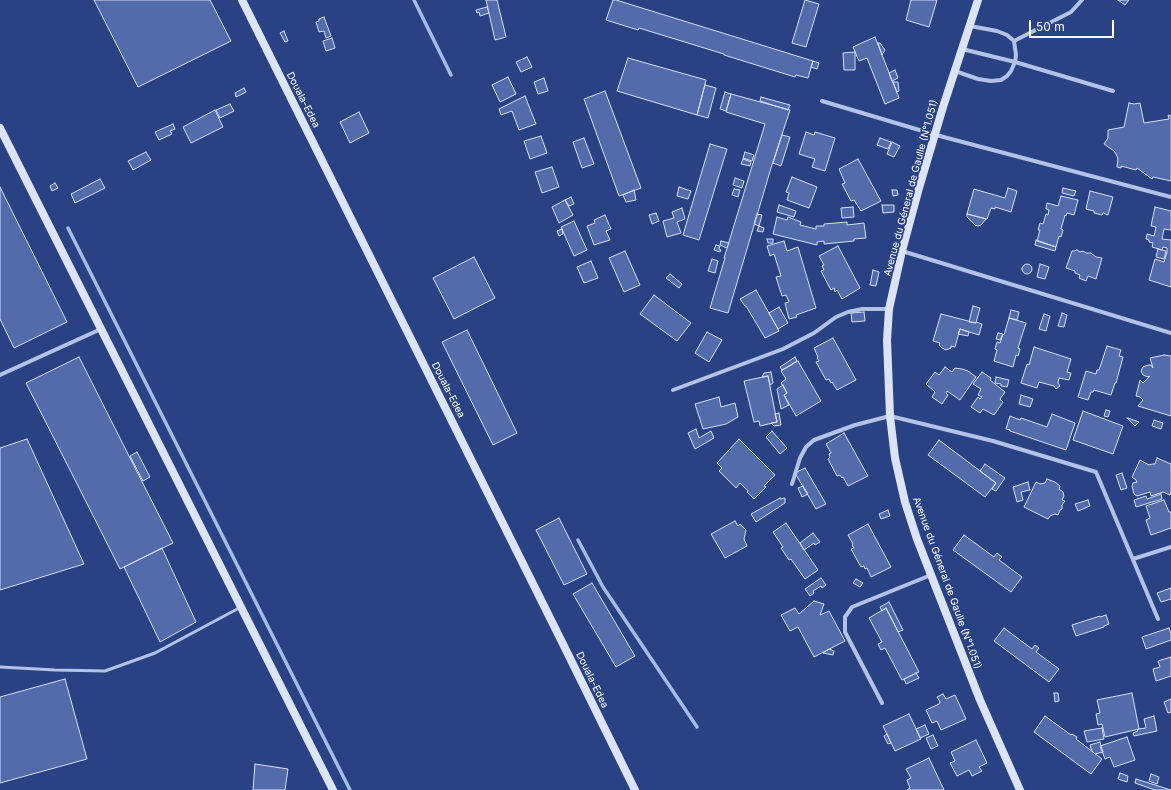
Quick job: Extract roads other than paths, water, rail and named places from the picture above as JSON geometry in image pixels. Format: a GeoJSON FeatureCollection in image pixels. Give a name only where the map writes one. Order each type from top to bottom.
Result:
{"type":"FeatureCollection","features":[{"type":"Feature","properties":{"kind":"main road","name":"Douala-Edea"},"geometry":{"type":"LineString","coordinates":[[242,0],[635,790]]}},
{"type":"Feature","properties":{"kind":"main road","name":"Avenue du Géneral de Gaulle (N°1.051)"},"geometry":{"type":"LineString","coordinates":[[978,0],[943,107],[902,251],[890,309],[887,340],[890,416],[895,458],[905,502],[931,575],[980,700],[1020,790]]}},
{"type":"Feature","properties":{"kind":"main road"},"geometry":{"type":"LineString","coordinates":[[0,128],[332,790]]}},
{"type":"Feature","properties":{"kind":"street"},"geometry":{"type":"LineString","coordinates":[[1014,41],[1071,12],[1082,0]]}},
{"type":"Feature","properties":{"kind":"street"},"geometry":{"type":"LineString","coordinates":[[955,71],[978,80],[1001,80],[1011,71],[1015,62],[1016,55],[1014,41],[997,31],[970,26]]}},
{"type":"Feature","properties":{"kind":"street"},"geometry":{"type":"LineString","coordinates":[[962,49],[1015,62],[1113,91]]}},
{"type":"Feature","properties":{"kind":"street"},"geometry":{"type":"LineString","coordinates":[[822,101],[936,135],[1171,197]]}},
{"type":"Feature","properties":{"kind":"street"},"geometry":{"type":"LineString","coordinates":[[902,251],[1171,333]]}},
{"type":"Feature","properties":{"kind":"street"},"geometry":{"type":"LineString","coordinates":[[672,390],[783,349],[814,333],[836,317],[848,312],[862,309],[890,309]]}},
{"type":"Feature","properties":{"kind":"street"},"geometry":{"type":"LineString","coordinates":[[0,375],[101,329]]}},
{"type":"Feature","properties":{"kind":"street"},"geometry":{"type":"LineString","coordinates":[[792,484],[800,458],[806,447],[814,440],[854,425],[890,416],[993,441],[1096,472],[1158,619]]}},
{"type":"Feature","properties":{"kind":"street"},"geometry":{"type":"LineString","coordinates":[[1132,559],[1171,547]]}},
{"type":"Feature","properties":{"kind":"street"},"geometry":{"type":"LineString","coordinates":[[882,702],[845,632],[846,617],[852,607],[931,575]]}},
{"type":"Feature","properties":{"kind":"lane"},"geometry":{"type":"LineString","coordinates":[[0,667],[105,671],[155,653],[241,607]]}},
{"type":"Feature","properties":{"kind":"waterway"},"geometry":{"type":"LineString","coordinates":[[414,0],[451,75]]}},
{"type":"Feature","properties":{"kind":"waterway"},"geometry":{"type":"LineString","coordinates":[[68,228],[350,790]]}},
{"type":"Feature","properties":{"kind":"waterway"},"geometry":{"type":"LineString","coordinates":[[578,540],[603,587],[697,727]]}}]}
